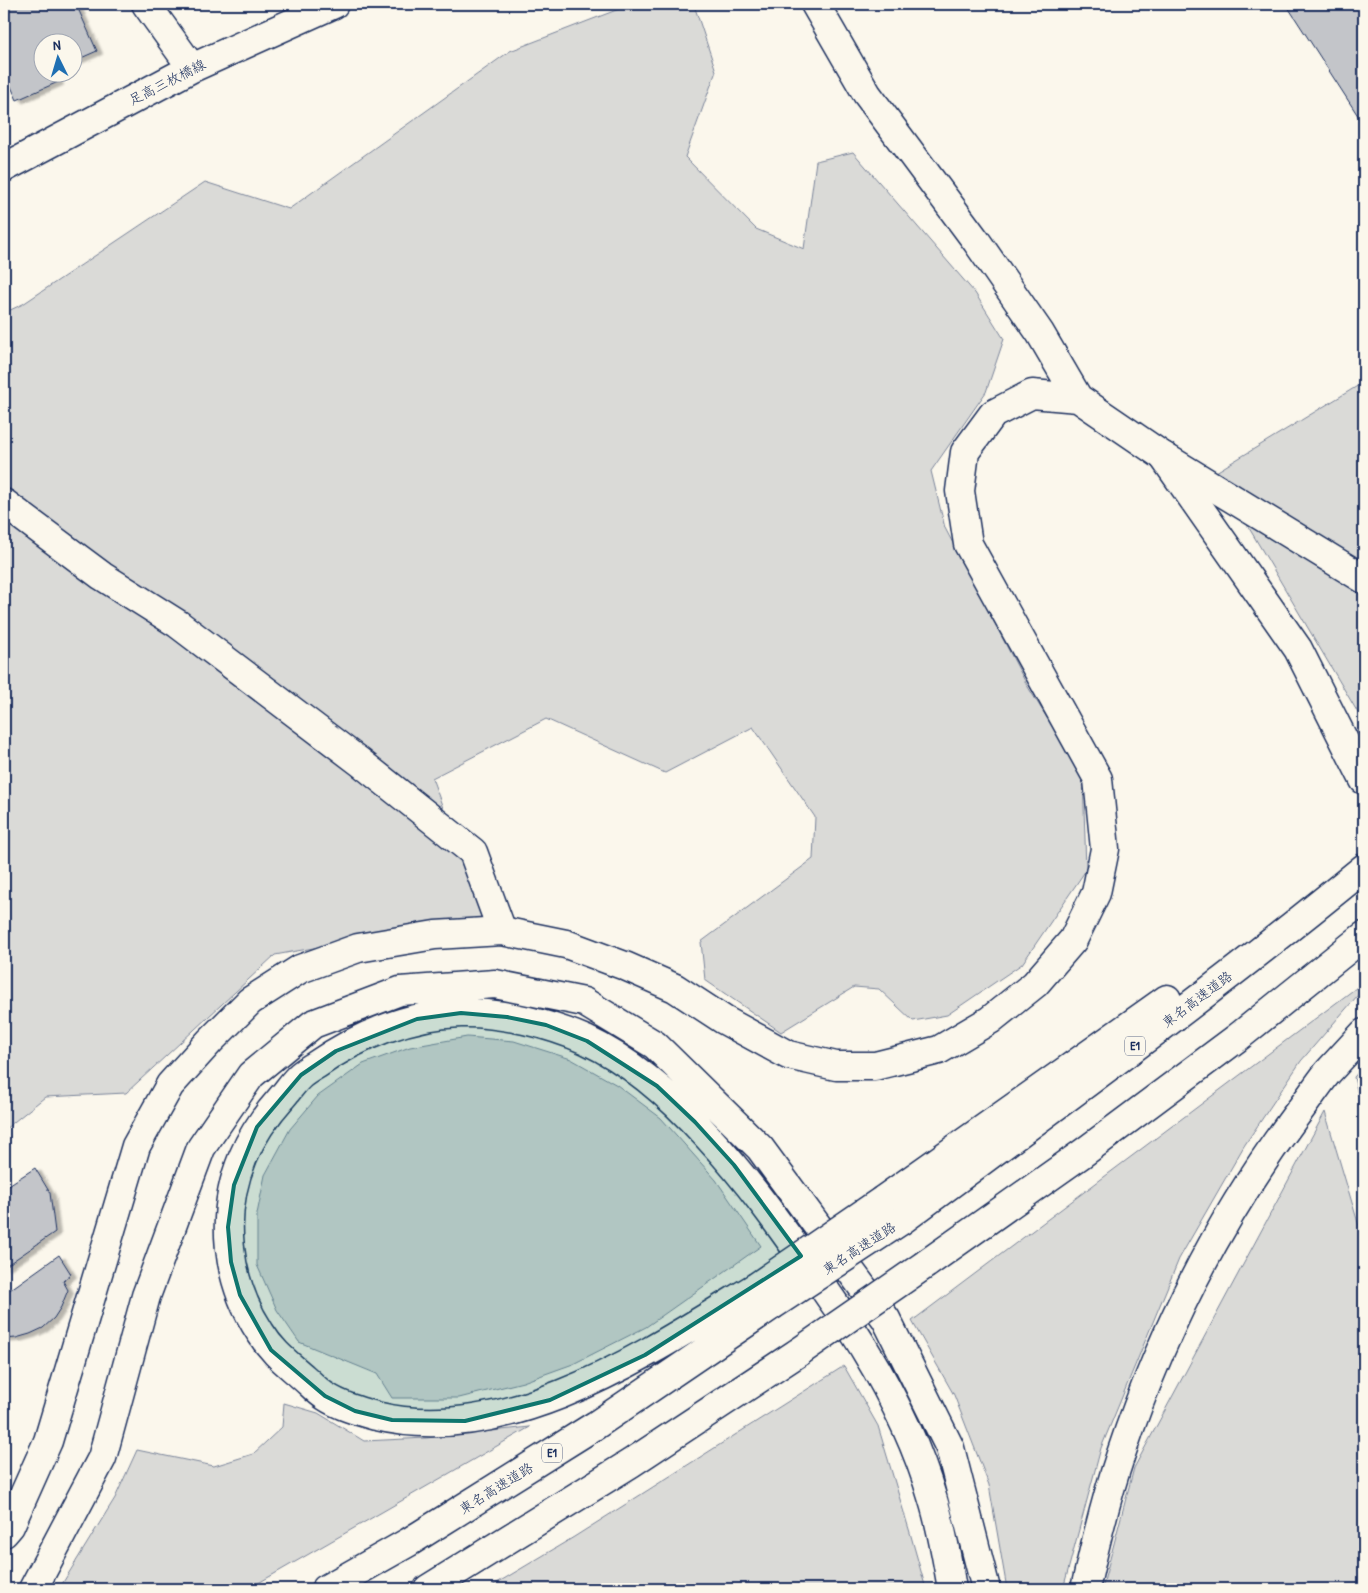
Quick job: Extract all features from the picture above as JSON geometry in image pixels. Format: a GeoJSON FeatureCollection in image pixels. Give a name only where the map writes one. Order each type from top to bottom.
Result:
{"type":"FeatureCollection","features":[{"type":"Feature","properties":{"kind":"main road"},"geometry":{"type":"LineString","coordinates":[[146,4],[192,68]]}},
{"type":"Feature","properties":{"kind":"main road","name":"足高三枚橋線"},"geometry":{"type":"LineString","coordinates":[[4,168],[192,68],[334,4]]}},
{"type":"Feature","properties":{"kind":"main road"},"geometry":{"type":"LineString","coordinates":[[815,4],[867,94],[977,242],[1040,332],[1078,398],[1163,456],[1364,580]]}},
{"type":"Feature","properties":{"kind":"main road"},"geometry":{"type":"LineString","coordinates":[[4,1533],[10,1526],[48,1441],[136,1146],[170,1085],[210,1041],[250,1001],[300,969],[358,948],[436,935],[502,931],[566,944],[625,966],[674,988],[724,1020],[788,1055],[836,1066],[875,1066],[939,1050],[990,1020],[1035,984],[1073,940],[1096,893],[1105,849],[1098,779],[968,544],[960,491],[965,452],[993,414],[1032,394],[1078,398]]}},
{"type":"Feature","properties":{"kind":"main road"},"geometry":{"type":"LineString","coordinates":[[1163,456],[1298,649],[1364,780]]}},
{"type":"Feature","properties":{"kind":"main road"},"geometry":{"type":"LineString","coordinates":[[4,503],[102,576],[178,624],[360,762],[473,852],[502,931]]}},
{"type":"Feature","properties":{"kind":"main road","name":"東名高速道路"},"geometry":{"type":"LineString","coordinates":[[326,1589],[409,1542],[596,1426],[763,1296],[902,1220],[1090,1080],[1364,868]]}},
{"type":"Feature","properties":{"kind":"main road"},"geometry":{"type":"LineString","coordinates":[[952,1589],[945,1546],[934,1500],[914,1446],[865,1348],[784,1231],[734,1165],[657,1086],[623,1061],[587,1041],[546,1025],[515,1018],[461,1013],[417,1019],[362,1038],[336,1051],[301,1075],[257,1127],[242,1159],[234,1185],[228,1227],[231,1262],[240,1295],[254,1324],[271,1350],[325,1396],[354,1410],[392,1420],[424,1423],[465,1421],[550,1400],[763,1296],[883,1200],[1196,978],[1312,910]]}},
{"type":"Feature","properties":{"kind":"main road"},"geometry":{"type":"LineString","coordinates":[[428,1589],[631,1463],[799,1352],[926,1264],[1083,1153],[1237,1038],[1364,936]]}},
{"type":"Feature","properties":{"kind":"main road"},"geometry":{"type":"LineString","coordinates":[[33,1589],[102,1458],[146,1296],[201,1148],[251,1075],[313,1024],[400,991],[495,984],[584,1002],[655,1045],[760,1148],[886,1319],[950,1448],[986,1589]]}},
{"type":"Feature","properties":{"kind":"main road"},"geometry":{"type":"LineString","coordinates":[[1085,1589],[1098,1530],[1121,1453],[1156,1362],[1190,1286],[1269,1152],[1328,1073],[1364,1033]]}},
{"type":"Feature","properties":{"kind":"highlighted area"},"geometry":{"type":"Polygon","coordinates":[[[461,1013],[507,1017],[546,1025],[587,1041],[657,1086],[695,1122],[734,1165],[801,1256],[645,1355],[550,1400],[465,1421],[392,1420],[355,1411],[325,1396],[271,1350],[240,1295],[231,1262],[228,1227],[234,1185],[257,1127],[301,1075],[336,1051],[417,1019],[461,1013]]]}},
{"type":"Feature","properties":{"kind":"shaded area"},"geometry":{"type":"Polygon","coordinates":[[[632,4],[694,5],[716,71],[685,157],[756,229],[804,249],[816,161],[853,152],[975,293],[1004,339],[986,392],[931,471],[945,528],[1028,687],[1083,776],[1086,870],[1022,964],[947,1015],[913,1021],[879,989],[854,987],[781,1032],[705,980],[701,942],[813,859],[815,817],[753,727],[665,773],[546,719],[432,778],[483,917],[275,955],[126,1093],[45,1097],[4,1130],[4,313],[23,304],[205,182],[289,209],[510,51],[632,4]]]}},
{"type":"Feature","properties":{"kind":"shaded area"},"geometry":{"type":"Polygon","coordinates":[[[1364,382],[1364,723],[1216,472],[1364,382]]]}},
{"type":"Feature","properties":{"kind":"shaded area"},"geometry":{"type":"Polygon","coordinates":[[[1364,982],[1364,988],[1301,1061],[1244,1146],[1179,1259],[1101,1448],[1063,1589],[1007,1589],[989,1485],[954,1395],[912,1321],[1364,982]]]}},
{"type":"Feature","properties":{"kind":"shaded area"},"geometry":{"type":"Polygon","coordinates":[[[467,1037],[514,1041],[571,1059],[617,1085],[661,1118],[716,1180],[761,1246],[646,1327],[573,1364],[523,1382],[459,1398],[392,1398],[377,1374],[299,1342],[277,1310],[257,1265],[257,1214],[265,1175],[290,1129],[318,1096],[363,1064],[410,1047],[467,1037]]]}},
{"type":"Feature","properties":{"kind":"shaded area"},"geometry":{"type":"Polygon","coordinates":[[[1364,1066],[1364,1121],[1354,1077],[1364,1066]]]}},
{"type":"Feature","properties":{"kind":"shaded area"},"geometry":{"type":"Polygon","coordinates":[[[1325,1112],[1364,1243],[1364,1589],[1102,1589],[1134,1468],[1325,1112]]]}},
{"type":"Feature","properties":{"kind":"shaded area"},"geometry":{"type":"Polygon","coordinates":[[[844,1366],[878,1426],[926,1589],[487,1589],[574,1537],[844,1366]]]}},
{"type":"Feature","properties":{"kind":"shaded area"},"geometry":{"type":"Polygon","coordinates":[[[284,1403],[318,1413],[364,1441],[426,1438],[530,1427],[248,1589],[59,1589],[115,1498],[137,1450],[214,1466],[253,1454],[282,1427],[284,1403]]]}},
{"type":"Feature","properties":{"kind":"building"},"geometry":{"type":"Polygon","coordinates":[[[4,4],[76,4],[97,51],[82,58],[82,32],[32,32],[32,82],[58,82],[17,100],[4,71],[4,4]]]}},
{"type":"Feature","properties":{"kind":"building"},"geometry":{"type":"Polygon","coordinates":[[[1286,4],[1364,4],[1364,125],[1286,4]]]}},
{"type":"Feature","properties":{"kind":"building"},"geometry":{"type":"Polygon","coordinates":[[[35,1168],[50,1193],[55,1232],[4,1267],[4,1188],[35,1168]]]}},
{"type":"Feature","properties":{"kind":"building"},"geometry":{"type":"Polygon","coordinates":[[[59,1255],[71,1274],[63,1281],[68,1290],[54,1318],[43,1328],[30,1334],[4,1339],[4,1294],[59,1255]]]}}]}
